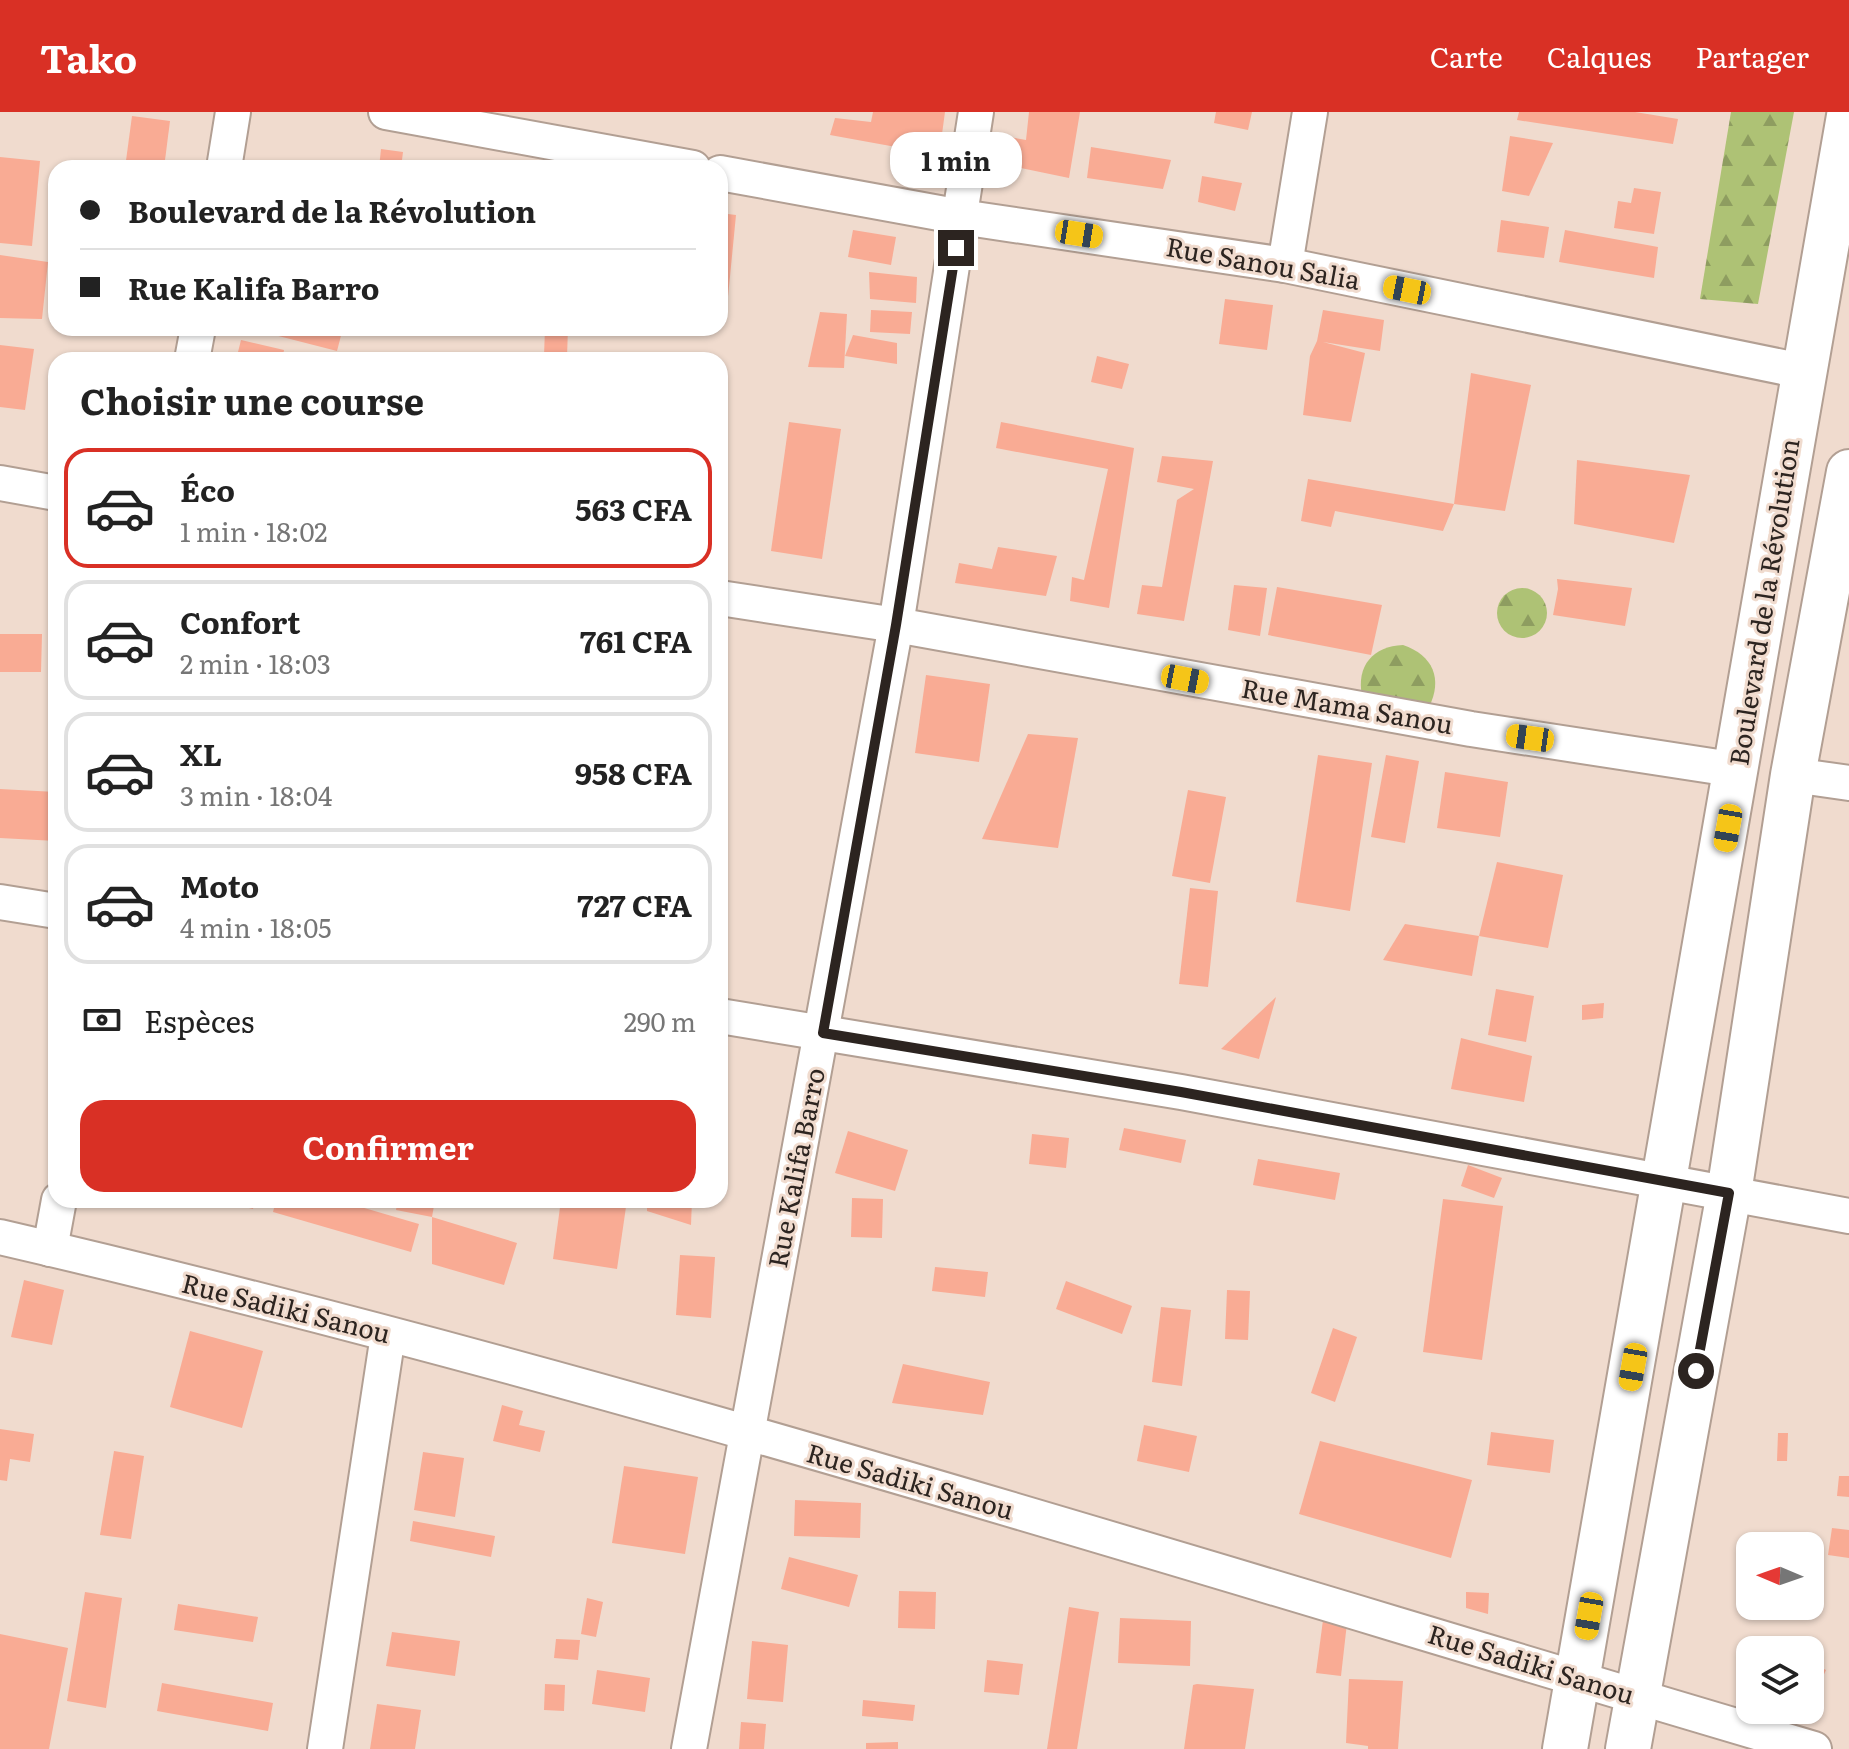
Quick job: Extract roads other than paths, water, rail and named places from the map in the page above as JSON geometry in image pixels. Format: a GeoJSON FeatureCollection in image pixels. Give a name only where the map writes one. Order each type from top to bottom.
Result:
{"type":"FeatureCollection","features":[{"type":"Feature","properties":{"kind":"main road","name":"Boulevard de la Révolution"},"geometry":{"type":"LineString","coordinates":[[1565,1749],[1738,770],[1802,371],[1849,116]]}},
{"type":"Feature","properties":{"kind":"main road"},"geometry":{"type":"LineString","coordinates":[[1628,1749],[1729,1193],[1793,775],[1849,472]]}},
{"type":"Feature","properties":{"kind":"street"},"geometry":{"type":"LineString","coordinates":[[225,160],[233,112]]}},
{"type":"Feature","properties":{"kind":"street"},"geometry":{"type":"LineString","coordinates":[[386,112],[649,160]]}},
{"type":"Feature","properties":{"kind":"street","name":"Rue Kalifa Barro"},"geometry":{"type":"LineString","coordinates":[[689,1749],[896,625],[976,112]]}},
{"type":"Feature","properties":{"kind":"street"},"geometry":{"type":"LineString","coordinates":[[1285,265],[1310,112]]}},
{"type":"Feature","properties":{"kind":"street","name":"Rue Sanou Salia"},"geometry":{"type":"LineString","coordinates":[[728,174],[961,217],[1285,265],[1802,371]]}},
{"type":"Feature","properties":{"kind":"street"},"geometry":{"type":"LineString","coordinates":[[0,483],[48,492]]}},
{"type":"Feature","properties":{"kind":"street","name":"Rue Mama Sanou"},"geometry":{"type":"LineString","coordinates":[[728,599],[896,625],[1273,695],[1738,770]]}},
{"type":"Feature","properties":{"kind":"street"},"geometry":{"type":"LineString","coordinates":[[1793,775],[1849,783]]}},
{"type":"Feature","properties":{"kind":"street"},"geometry":{"type":"LineString","coordinates":[[0,902],[48,910]]}},
{"type":"Feature","properties":{"kind":"street"},"geometry":{"type":"LineString","coordinates":[[728,1017],[1181,1092],[1849,1216]]}},
{"type":"Feature","properties":{"kind":"street"},"geometry":{"type":"LineString","coordinates":[[50,1249],[58,1208]]}},
{"type":"Feature","properties":{"kind":"street","name":"Rue Sadiki Sanou"},"geometry":{"type":"LineString","coordinates":[[0,1237],[388,1335],[745,1434],[1814,1749]]}},
{"type":"Feature","properties":{"kind":"street"},"geometry":{"type":"LineString","coordinates":[[325,1749],[388,1335]]}}]}
